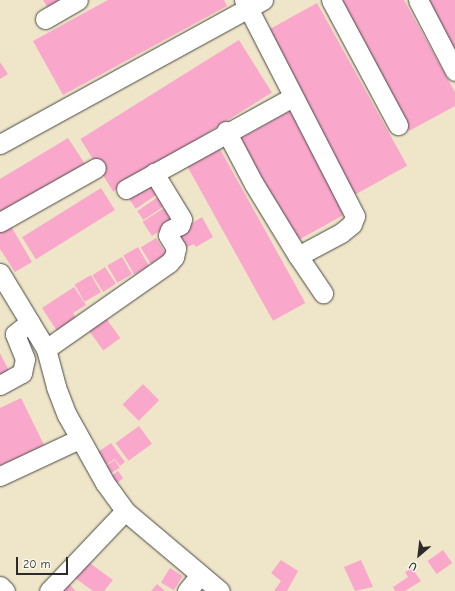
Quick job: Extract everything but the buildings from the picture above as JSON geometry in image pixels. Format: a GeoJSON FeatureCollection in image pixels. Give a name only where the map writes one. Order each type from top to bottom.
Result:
{"type":"FeatureCollection","features":[{"type":"Feature","properties":{"kind":"street"},"geometry":{"type":"LineString","coordinates":[[45,19],[78,0]]}},
{"type":"Feature","properties":{"kind":"street"},"geometry":{"type":"LineString","coordinates":[[331,0],[398,125]]}},
{"type":"Feature","properties":{"kind":"street"},"geometry":{"type":"LineString","coordinates":[[418,0],[455,71]]}},
{"type":"Feature","properties":{"kind":"street"},"geometry":{"type":"LineString","coordinates":[[0,144],[252,3],[293,97],[355,216],[352,224],[341,233],[298,256]]}},
{"type":"Feature","properties":{"kind":"street"},"geometry":{"type":"LineString","coordinates":[[126,189],[226,132],[293,97]]}},
{"type":"Feature","properties":{"kind":"street"},"geometry":{"type":"LineString","coordinates":[[226,132],[254,184],[298,256],[323,293]]}},
{"type":"Feature","properties":{"kind":"street"},"geometry":{"type":"LineString","coordinates":[[0,222],[96,168]]}},
{"type":"Feature","properties":{"kind":"street"},"geometry":{"type":"LineString","coordinates":[[46,349],[169,263],[174,257],[176,248],[168,235],[170,230],[180,225],[182,220],[154,173]]}},
{"type":"Feature","properties":{"kind":"street"},"geometry":{"type":"LineString","coordinates":[[0,272],[46,349],[56,387],[79,439],[105,483],[125,511],[199,576],[220,591]]}},
{"type":"Feature","properties":{"kind":"street"},"geometry":{"type":"LineString","coordinates":[[0,385],[22,373],[25,359],[15,334],[30,322]]}},
{"type":"Feature","properties":{"kind":"street"},"geometry":{"type":"LineString","coordinates":[[0,476],[79,439]]}},
{"type":"Feature","properties":{"kind":"street"},"geometry":{"type":"LineString","coordinates":[[48,591],[125,511]]}},
{"type":"Feature","properties":{"kind":"street"},"geometry":{"type":"LineString","coordinates":[[187,591],[199,576]]}},
{"type":"Feature","properties":{"kind":"street"},"geometry":{"type":"LineString","coordinates":[[0,586],[5,591]]}}]}
